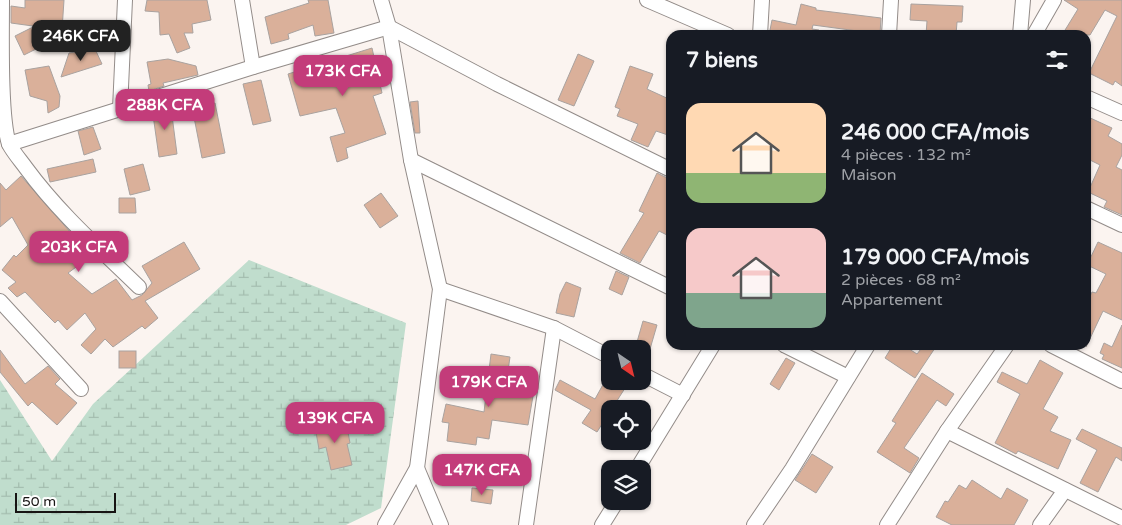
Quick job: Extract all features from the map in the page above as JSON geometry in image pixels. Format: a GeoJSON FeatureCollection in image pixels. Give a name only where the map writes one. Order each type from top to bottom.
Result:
{"type":"FeatureCollection","features":[{"type":"Feature","properties":{"kind":"street"},"geometry":{"type":"LineString","coordinates":[[2,0],[2,94],[4,126],[9,144],[36,182],[67,217],[139,287]]}},
{"type":"Feature","properties":{"kind":"street"},"geometry":{"type":"LineString","coordinates":[[120,109],[125,0]]}},
{"type":"Feature","properties":{"kind":"street"},"geometry":{"type":"LineString","coordinates":[[242,0],[253,67]]}},
{"type":"Feature","properties":{"kind":"street"},"geometry":{"type":"LineString","coordinates":[[380,0],[389,27],[411,160],[440,289],[418,468],[385,525]]}},
{"type":"Feature","properties":{"kind":"street"},"geometry":{"type":"LineString","coordinates":[[647,0],[716,30]]}},
{"type":"Feature","properties":{"kind":"street"},"geometry":{"type":"LineString","coordinates":[[760,30],[762,0]]}},
{"type":"Feature","properties":{"kind":"street"},"geometry":{"type":"LineString","coordinates":[[889,30],[891,0]]}},
{"type":"Feature","properties":{"kind":"street"},"geometry":{"type":"LineString","coordinates":[[1020,30],[1023,0]]}},
{"type":"Feature","properties":{"kind":"street"},"geometry":{"type":"LineString","coordinates":[[1037,30],[1054,0]]}},
{"type":"Feature","properties":{"kind":"street"},"geometry":{"type":"LineString","coordinates":[[9,144],[253,67],[389,27],[497,84],[666,168]]}},
{"type":"Feature","properties":{"kind":"street"},"geometry":{"type":"LineString","coordinates":[[1091,99],[1122,114]]}},
{"type":"Feature","properties":{"kind":"street"},"geometry":{"type":"LineString","coordinates":[[411,160],[666,286]]}},
{"type":"Feature","properties":{"kind":"street"},"geometry":{"type":"LineString","coordinates":[[1091,210],[1122,225]]}},
{"type":"Feature","properties":{"kind":"street"},"geometry":{"type":"LineString","coordinates":[[440,289],[554,328],[601,352]]}},
{"type":"Feature","properties":{"kind":"street"},"geometry":{"type":"LineString","coordinates":[[0,300],[81,389]]}},
{"type":"Feature","properties":{"kind":"street"},"geometry":{"type":"LineString","coordinates":[[526,525],[554,328]]}},
{"type":"Feature","properties":{"kind":"street"},"geometry":{"type":"LineString","coordinates":[[643,460],[710,350]]}},
{"type":"Feature","properties":{"kind":"street"},"geometry":{"type":"LineString","coordinates":[[794,350],[848,378]]}},
{"type":"Feature","properties":{"kind":"street"},"geometry":{"type":"LineString","coordinates":[[754,525],[792,469],[865,350]]}},
{"type":"Feature","properties":{"kind":"street"},"geometry":{"type":"LineString","coordinates":[[887,525],[947,431],[1004,350]]}},
{"type":"Feature","properties":{"kind":"street"},"geometry":{"type":"LineString","coordinates":[[1061,350],[1122,381]]}},
{"type":"Feature","properties":{"kind":"street"},"geometry":{"type":"LineString","coordinates":[[651,379],[683,395]]}},
{"type":"Feature","properties":{"kind":"street"},"geometry":{"type":"LineString","coordinates":[[947,431],[1122,518]]}},
{"type":"Feature","properties":{"kind":"street"},"geometry":{"type":"LineString","coordinates":[[418,468],[441,525]]}},
{"type":"Feature","properties":{"kind":"street"},"geometry":{"type":"LineString","coordinates":[[1040,525],[1064,490]]}},
{"type":"Feature","properties":{"kind":"street"},"geometry":{"type":"LineString","coordinates":[[602,525],[611,510]]}},
{"type":"Feature","properties":{"kind":"green space"},"geometry":{"type":"Polygon","coordinates":[[[249,260],[406,323],[381,508],[346,525],[0,525],[0,380],[52,461],[93,404],[249,260]]]}},
{"type":"Feature","properties":{"kind":"building"},"geometry":{"type":"Polygon","coordinates":[[[25,0],[64,0],[62,30],[11,23],[11,6],[25,8],[25,0]]]}},
{"type":"Feature","properties":{"kind":"building"},"geometry":{"type":"Polygon","coordinates":[[[147,0],[207,0],[211,20],[192,24],[193,33],[184,33],[190,48],[177,53],[169,34],[160,35],[159,12],[145,11],[147,0]]]}},
{"type":"Feature","properties":{"kind":"building"},"geometry":{"type":"Polygon","coordinates":[[[308,0],[328,0],[334,33],[315,36],[313,25],[288,34],[289,39],[271,44],[265,17],[309,3],[308,0]]]}},
{"type":"Feature","properties":{"kind":"building"},"geometry":{"type":"Polygon","coordinates":[[[1064,0],[1122,0],[1122,86],[1115,81],[1113,85],[1091,74],[1091,69],[1117,16],[1105,10],[1091,33],[1091,30],[1065,30],[1078,9],[1064,0]]]}},
{"type":"Feature","properties":{"kind":"building"},"geometry":{"type":"Polygon","coordinates":[[[801,4],[816,8],[816,10],[881,18],[880,30],[850,30],[813,25],[812,29],[819,30],[770,30],[772,20],[796,25],[801,4]]]}},
{"type":"Feature","properties":{"kind":"building"},"geometry":{"type":"Polygon","coordinates":[[[911,4],[963,6],[962,22],[957,22],[956,30],[926,30],[927,21],[910,20],[911,4]]]}},
{"type":"Feature","properties":{"kind":"building"},"geometry":{"type":"Polygon","coordinates":[[[35,26],[44,45],[24,55],[15,36],[35,26]]]}},
{"type":"Feature","properties":{"kind":"building"},"geometry":{"type":"Polygon","coordinates":[[[372,48],[382,93],[373,96],[386,134],[346,148],[348,158],[337,162],[330,137],[345,133],[336,108],[300,116],[288,74],[372,48]]]}},
{"type":"Feature","properties":{"kind":"building"},"geometry":{"type":"Polygon","coordinates":[[[95,49],[102,64],[61,77],[69,53],[95,49]]]}},
{"type":"Feature","properties":{"kind":"building"},"geometry":{"type":"Polygon","coordinates":[[[578,54],[594,61],[574,106],[558,100],[578,54]]]}},
{"type":"Feature","properties":{"kind":"building"},"geometry":{"type":"Polygon","coordinates":[[[168,59],[196,66],[198,75],[163,83],[164,86],[149,91],[148,85],[151,84],[147,62],[168,59]]]}},
{"type":"Feature","properties":{"kind":"building"},"geometry":{"type":"Polygon","coordinates":[[[49,66],[60,96],[59,107],[48,113],[47,101],[30,96],[25,70],[49,66]]]}},
{"type":"Feature","properties":{"kind":"building"},"geometry":{"type":"Polygon","coordinates":[[[630,66],[653,74],[647,89],[666,98],[666,134],[656,131],[648,147],[631,140],[638,124],[617,116],[620,109],[615,107],[630,66]]]}},
{"type":"Feature","properties":{"kind":"building"},"geometry":{"type":"Polygon","coordinates":[[[261,80],[271,121],[253,125],[243,84],[261,80]]]}},
{"type":"Feature","properties":{"kind":"building"},"geometry":{"type":"Polygon","coordinates":[[[418,101],[420,133],[415,133],[410,102],[418,101]]]}},
{"type":"Feature","properties":{"kind":"building"},"geometry":{"type":"Polygon","coordinates":[[[215,103],[225,153],[202,158],[192,107],[215,103]]]}},
{"type":"Feature","properties":{"kind":"building"},"geometry":{"type":"Polygon","coordinates":[[[166,104],[167,109],[171,108],[177,154],[159,157],[152,108],[166,104]]]}},
{"type":"Feature","properties":{"kind":"building"},"geometry":{"type":"Polygon","coordinates":[[[1091,118],[1112,128],[1108,136],[1122,144],[1122,155],[1116,167],[1122,170],[1122,215],[1104,207],[1107,201],[1091,193],[1091,185],[1100,165],[1091,160],[1091,118]]]}},
{"type":"Feature","properties":{"kind":"building"},"geometry":{"type":"Polygon","coordinates":[[[93,127],[101,149],[84,155],[78,131],[93,127]]]}},
{"type":"Feature","properties":{"kind":"building"},"geometry":{"type":"Polygon","coordinates":[[[93,159],[96,172],[50,182],[47,169],[93,159]]]}},
{"type":"Feature","properties":{"kind":"building"},"geometry":{"type":"Polygon","coordinates":[[[143,164],[150,190],[130,195],[124,169],[143,164]]]}},
{"type":"Feature","properties":{"kind":"building"},"geometry":{"type":"Polygon","coordinates":[[[657,173],[666,178],[666,234],[659,231],[640,263],[620,253],[644,213],[639,211],[657,173]]]}},
{"type":"Feature","properties":{"kind":"building"},"geometry":{"type":"Polygon","coordinates":[[[21,176],[71,233],[67,236],[83,262],[68,273],[92,294],[116,279],[132,300],[142,295],[152,283],[142,266],[184,242],[200,269],[145,301],[158,318],[145,329],[142,326],[113,347],[105,339],[91,354],[81,345],[96,329],[85,313],[67,330],[58,320],[55,323],[25,292],[17,297],[8,288],[16,282],[2,270],[14,255],[16,257],[28,245],[12,217],[0,227],[0,183],[6,190],[21,176]]]}},
{"type":"Feature","properties":{"kind":"building"},"geometry":{"type":"Polygon","coordinates":[[[381,193],[398,216],[380,228],[364,205],[381,193]]]}},
{"type":"Feature","properties":{"kind":"building"},"geometry":{"type":"Polygon","coordinates":[[[119,198],[135,198],[136,213],[119,213],[119,198]]]}},
{"type":"Feature","properties":{"kind":"building"},"geometry":{"type":"Polygon","coordinates":[[[1098,242],[1122,253],[1122,320],[1103,311],[1091,336],[1091,294],[1092,292],[1096,293],[1106,274],[1091,267],[1091,257],[1098,242]]]}},
{"type":"Feature","properties":{"kind":"building"},"geometry":{"type":"Polygon","coordinates":[[[616,271],[629,277],[622,295],[609,289],[616,271]]]}},
{"type":"Feature","properties":{"kind":"building"},"geometry":{"type":"Polygon","coordinates":[[[566,282],[581,288],[574,317],[556,313],[560,294],[566,282]]]}},
{"type":"Feature","properties":{"kind":"building"},"geometry":{"type":"Polygon","coordinates":[[[643,321],[657,325],[651,346],[651,340],[638,340],[643,321]]]}},
{"type":"Feature","properties":{"kind":"building"},"geometry":{"type":"Polygon","coordinates":[[[1122,325],[1122,368],[1102,359],[1104,355],[1100,353],[1104,343],[1112,347],[1122,325]]]}},
{"type":"Feature","properties":{"kind":"building"},"geometry":{"type":"Polygon","coordinates":[[[0,350],[25,384],[48,366],[60,379],[55,384],[77,403],[57,425],[32,402],[28,406],[0,372],[0,350]]]}},
{"type":"Feature","properties":{"kind":"building"},"geometry":{"type":"Polygon","coordinates":[[[890,350],[911,350],[917,354],[920,350],[934,350],[915,378],[885,358],[890,350]]]}},
{"type":"Feature","properties":{"kind":"building"},"geometry":{"type":"Polygon","coordinates":[[[119,351],[136,351],[136,368],[119,368],[119,351]]]}},
{"type":"Feature","properties":{"kind":"building"},"geometry":{"type":"Polygon","coordinates":[[[491,354],[510,357],[505,391],[533,396],[528,425],[492,420],[489,439],[477,437],[476,445],[447,441],[449,423],[442,422],[446,404],[484,412],[491,354]]]}},
{"type":"Feature","properties":{"kind":"building"},"geometry":{"type":"Polygon","coordinates":[[[786,358],[795,363],[779,390],[770,384],[786,358]]]}},
{"type":"Feature","properties":{"kind":"building"},"geometry":{"type":"Polygon","coordinates":[[[1040,360],[1063,373],[1043,409],[1058,417],[1050,431],[1071,440],[1058,469],[1018,451],[1016,454],[995,443],[1020,394],[997,382],[1002,372],[1027,384],[1040,360]]]}},
{"type":"Feature","properties":{"kind":"building"},"geometry":{"type":"Polygon","coordinates":[[[922,373],[954,394],[946,406],[937,400],[904,448],[919,458],[910,473],[877,452],[896,423],[892,421],[922,373]]]}},
{"type":"Feature","properties":{"kind":"building"},"geometry":{"type":"Polygon","coordinates":[[[560,380],[595,399],[601,388],[601,390],[624,390],[617,400],[601,400],[601,426],[597,432],[582,423],[591,410],[555,390],[560,380]]]}},
{"type":"Feature","properties":{"kind":"building"},"geometry":{"type":"Polygon","coordinates":[[[346,422],[350,443],[347,444],[352,465],[331,470],[326,447],[319,449],[315,427],[346,422]]]}},
{"type":"Feature","properties":{"kind":"building"},"geometry":{"type":"Polygon","coordinates":[[[1082,429],[1122,448],[1122,461],[1116,457],[1098,492],[1080,483],[1097,450],[1076,439],[1082,429]]]}},
{"type":"Feature","properties":{"kind":"building"},"geometry":{"type":"Polygon","coordinates":[[[812,454],[833,467],[816,493],[795,480],[812,454]]]}},
{"type":"Feature","properties":{"kind":"building"},"geometry":{"type":"Polygon","coordinates":[[[437,461],[472,467],[469,482],[435,477],[437,461]]]}},
{"type":"Feature","properties":{"kind":"building"},"geometry":{"type":"Polygon","coordinates":[[[972,480],[1001,499],[1007,488],[1028,500],[1014,525],[952,525],[936,517],[945,501],[948,502],[959,485],[966,489],[972,480]]]}},
{"type":"Feature","properties":{"kind":"building"},"geometry":{"type":"Polygon","coordinates":[[[472,488],[493,490],[491,504],[471,501],[472,488]]]}}]}
